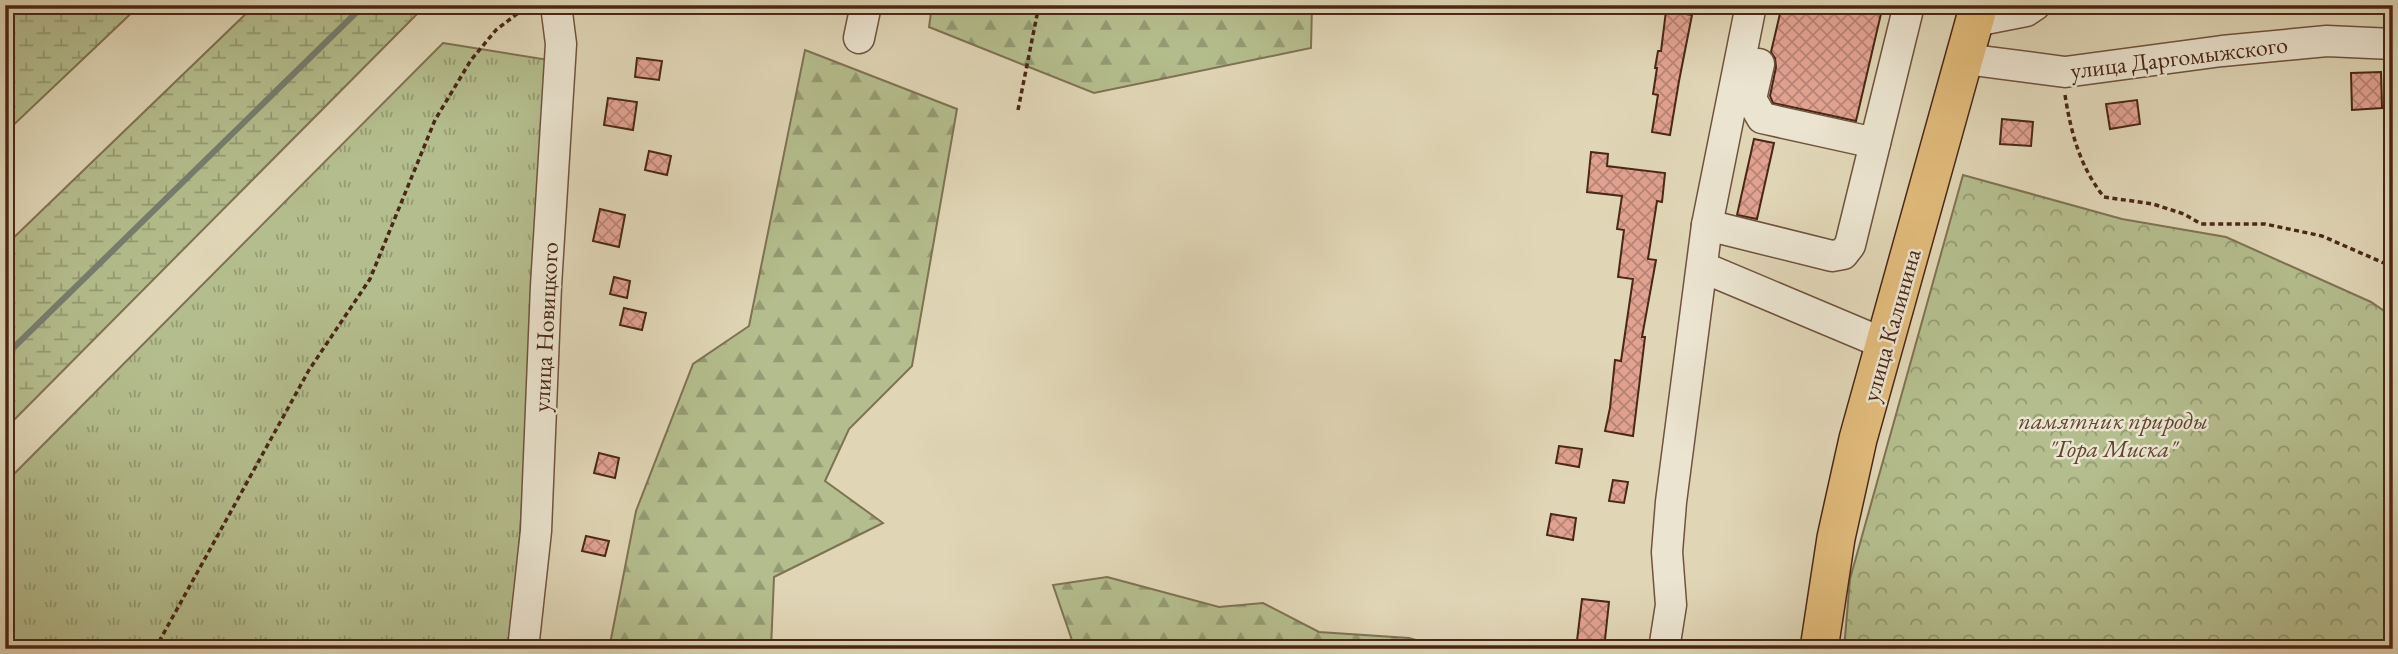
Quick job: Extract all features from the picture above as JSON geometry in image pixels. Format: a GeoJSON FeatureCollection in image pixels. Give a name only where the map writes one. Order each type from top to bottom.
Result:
{"type":"FeatureCollection","features":[{"type":"Feature","properties":{"kind":"main road","name":"улица Калинина"},"geometry":{"type":"LineString","coordinates":[[1818,649],[1836,538],[1858,439],[1977,13]]}},
{"type":"Feature","properties":{"kind":"street","name":"улица Новицкого"},"geometry":{"type":"LineString","coordinates":[[523,649],[536,531],[546,286],[561,44],[556,5]]}},
{"type":"Feature","properties":{"kind":"street"},"geometry":{"type":"LineString","coordinates":[[859,38],[866,5]]}},
{"type":"Feature","properties":{"kind":"street"},"geometry":{"type":"LineString","coordinates":[[1664,649],[1671,606],[1667,552],[1671,502],[1707,225],[1751,5]]}},
{"type":"Feature","properties":{"kind":"street"},"geometry":{"type":"LineString","coordinates":[[1772,5],[1751,99],[1762,118],[1875,143]]}},
{"type":"Feature","properties":{"kind":"street"},"geometry":{"type":"LineString","coordinates":[[1707,225],[1832,256],[1843,254],[1850,245],[1909,5]]}},
{"type":"Feature","properties":{"kind":"street"},"geometry":{"type":"LineString","coordinates":[[1977,13],[2026,11],[2035,5]]}},
{"type":"Feature","properties":{"kind":"street","name":"улица Даргомыжского"},"geometry":{"type":"LineString","coordinates":[[1965,59],[2065,72],[2222,51],[2327,41],[2393,44]]}},
{"type":"Feature","properties":{"kind":"street"},"geometry":{"type":"LineString","coordinates":[[1702,267],[1885,344]]}},
{"type":"Feature","properties":{"kind":"path"},"geometry":{"type":"LineString","coordinates":[[155,649],[309,370],[370,279],[441,110],[471,60],[496,30],[522,10],[542,5]]}},
{"type":"Feature","properties":{"kind":"path"},"geometry":{"type":"LineString","coordinates":[[1018,110],[1039,5]]}},
{"type":"Feature","properties":{"kind":"path"},"geometry":{"type":"LineString","coordinates":[[2065,72],[2065,97],[2076,147],[2090,179],[2104,197],[2153,204],[2184,214],[2201,224],[2265,224],[2322,236],[2393,267]]}},
{"type":"Feature","properties":{"kind":"green space"},"geometry":{"type":"Polygon","coordinates":[[[5,5],[140,5],[5,133],[5,5]]]}},
{"type":"Feature","properties":{"kind":"green space"},"geometry":{"type":"Polygon","coordinates":[[[255,5],[426,5],[5,429],[5,246],[255,5]]]}},
{"type":"Feature","properties":{"kind":"green space"},"geometry":{"type":"Polygon","coordinates":[[[932,5],[1312,5],[1311,48],[1094,93],[929,27],[932,5]]]}},
{"type":"Feature","properties":{"kind":"green space"},"geometry":{"type":"Polygon","coordinates":[[[443,43],[549,60],[513,649],[5,649],[5,483],[443,43]]]}},
{"type":"Feature","properties":{"kind":"green space"},"geometry":{"type":"Polygon","coordinates":[[[805,50],[957,109],[912,366],[849,429],[825,481],[883,523],[774,577],[771,649],[609,649],[636,511],[693,364],[749,326],[805,50]]]}},
{"type":"Feature","properties":{"kind":"green space","name":"памятник природы \"Гора Миска\""},"geometry":{"type":"Polygon","coordinates":[[[1963,175],[2122,219],[2226,237],[2371,302],[2393,317],[2393,649],[1844,649],[1850,579],[1963,175]]]}},
{"type":"Feature","properties":{"kind":"green space"},"geometry":{"type":"Polygon","coordinates":[[[1107,577],[1219,607],[1263,603],[1319,632],[1409,638],[1447,649],[1075,649],[1053,585],[1107,577]]]}},
{"type":"Feature","properties":{"kind":"building"},"geometry":{"type":"Polygon","coordinates":[[[1782,5],[1883,5],[1856,121],[1773,103],[1770,96],[1776,67],[1771,52],[1782,5]]]}},
{"type":"Feature","properties":{"kind":"building"},"geometry":{"type":"Polygon","coordinates":[[[1666,11],[1692,15],[1670,135],[1652,132],[1658,95],[1653,94],[1655,68],[1658,51],[1661,51],[1666,11]]]}},
{"type":"Feature","properties":{"kind":"building"},"geometry":{"type":"Polygon","coordinates":[[[637,58],[662,61],[659,80],[635,77],[637,58]]]}},
{"type":"Feature","properties":{"kind":"building"},"geometry":{"type":"Polygon","coordinates":[[[2381,72],[2382,108],[2352,110],[2351,73],[2381,72]]]}},
{"type":"Feature","properties":{"kind":"building"},"geometry":{"type":"Polygon","coordinates":[[[608,98],[637,102],[633,130],[604,125],[608,98]]]}},
{"type":"Feature","properties":{"kind":"building"},"geometry":{"type":"Polygon","coordinates":[[[2137,100],[2140,124],[2110,129],[2106,104],[2137,100]]]}},
{"type":"Feature","properties":{"kind":"building"},"geometry":{"type":"Polygon","coordinates":[[[2002,119],[2033,122],[2031,146],[2000,144],[2002,119]]]}},
{"type":"Feature","properties":{"kind":"building"},"geometry":{"type":"Polygon","coordinates":[[[1754,139],[1774,143],[1757,219],[1737,215],[1754,139]]]}},
{"type":"Feature","properties":{"kind":"building"},"geometry":{"type":"Polygon","coordinates":[[[649,151],[671,156],[667,175],[645,170],[649,151]]]}},
{"type":"Feature","properties":{"kind":"building"},"geometry":{"type":"Polygon","coordinates":[[[1591,152],[1608,154],[1607,166],[1665,173],[1662,202],[1657,201],[1648,259],[1656,260],[1642,337],[1645,337],[1633,436],[1605,431],[1615,360],[1621,361],[1633,279],[1618,277],[1624,230],[1617,229],[1622,196],[1587,192],[1591,152]]]}},
{"type":"Feature","properties":{"kind":"building"},"geometry":{"type":"Polygon","coordinates":[[[600,209],[625,215],[619,247],[593,241],[600,209]]]}},
{"type":"Feature","properties":{"kind":"building"},"geometry":{"type":"Polygon","coordinates":[[[614,277],[630,281],[627,298],[610,294],[614,277]]]}},
{"type":"Feature","properties":{"kind":"building"},"geometry":{"type":"Polygon","coordinates":[[[624,308],[646,313],[642,330],[620,325],[624,308]]]}},
{"type":"Feature","properties":{"kind":"building"},"geometry":{"type":"Polygon","coordinates":[[[1559,446],[1582,449],[1579,467],[1556,463],[1559,446]]]}},
{"type":"Feature","properties":{"kind":"building"},"geometry":{"type":"Polygon","coordinates":[[[599,453],[619,458],[615,478],[594,473],[599,453]]]}},
{"type":"Feature","properties":{"kind":"building"},"geometry":{"type":"Polygon","coordinates":[[[1613,480],[1628,482],[1624,503],[1609,501],[1613,480]]]}},
{"type":"Feature","properties":{"kind":"building"},"geometry":{"type":"Polygon","coordinates":[[[1551,514],[1576,518],[1573,540],[1547,535],[1551,514]]]}},
{"type":"Feature","properties":{"kind":"building"},"geometry":{"type":"Polygon","coordinates":[[[586,536],[609,541],[605,556],[582,551],[586,536]]]}},
{"type":"Feature","properties":{"kind":"building"},"geometry":{"type":"Polygon","coordinates":[[[1582,599],[1609,602],[1604,649],[1576,649],[1582,599]]]}},
{"type":"Feature","properties":{"kind":"waterway"},"geometry":{"type":"LineString","coordinates":[[5,356],[364,5]]}}]}
